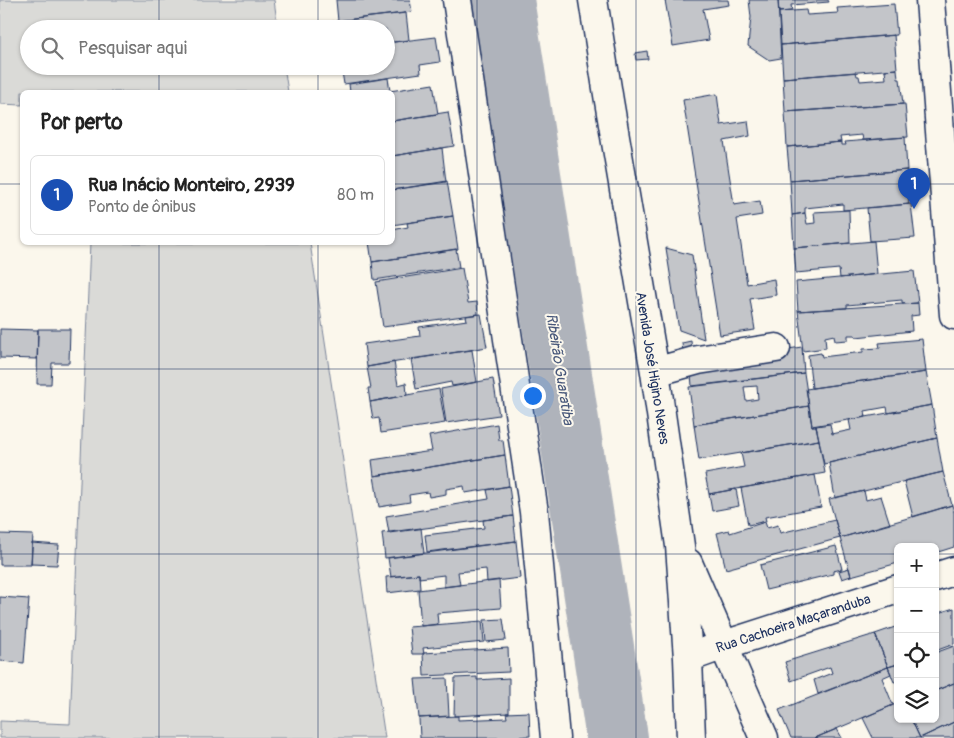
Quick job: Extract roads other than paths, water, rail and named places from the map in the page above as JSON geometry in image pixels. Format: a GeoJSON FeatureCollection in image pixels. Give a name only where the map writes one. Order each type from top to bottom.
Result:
{"type":"FeatureCollection","features":[{"type":"Feature","properties":{"kind":"street"},"geometry":{"type":"LineString","coordinates":[[457,0],[534,512],[555,738]]}},
{"type":"Feature","properties":{"kind":"street","name":"Avenida José Higino Neves"},"geometry":{"type":"LineString","coordinates":[[593,0],[655,372],[680,546],[688,658],[691,738]]}},
{"type":"Feature","properties":{"kind":"street"},"geometry":{"type":"LineString","coordinates":[[930,0],[954,315]]}},
{"type":"Feature","properties":{"kind":"street"},"geometry":{"type":"LineString","coordinates":[[655,372],[698,360],[776,348]]}},
{"type":"Feature","properties":{"kind":"street"},"geometry":{"type":"LineString","coordinates":[[680,546],[764,738]]}},
{"type":"Feature","properties":{"kind":"street"},"geometry":{"type":"LineString","coordinates":[[939,576],[954,571]]}},
{"type":"Feature","properties":{"kind":"street","name":"Rua Cachoeira Maçaranduba"},"geometry":{"type":"LineString","coordinates":[[688,658],[724,644],[894,590]]}},
{"type":"Feature","properties":{"kind":"waterway","name":"Ribeirão Guaratiba"},"geometry":{"type":"LineString","coordinates":[[503,0],[617,738]]}},
{"type":"Feature","properties":{"kind":"place","name":"Rua Inácio Monteiro, 2939"},"geometry":{"type":"Point","coordinates":[914,209]}}]}
